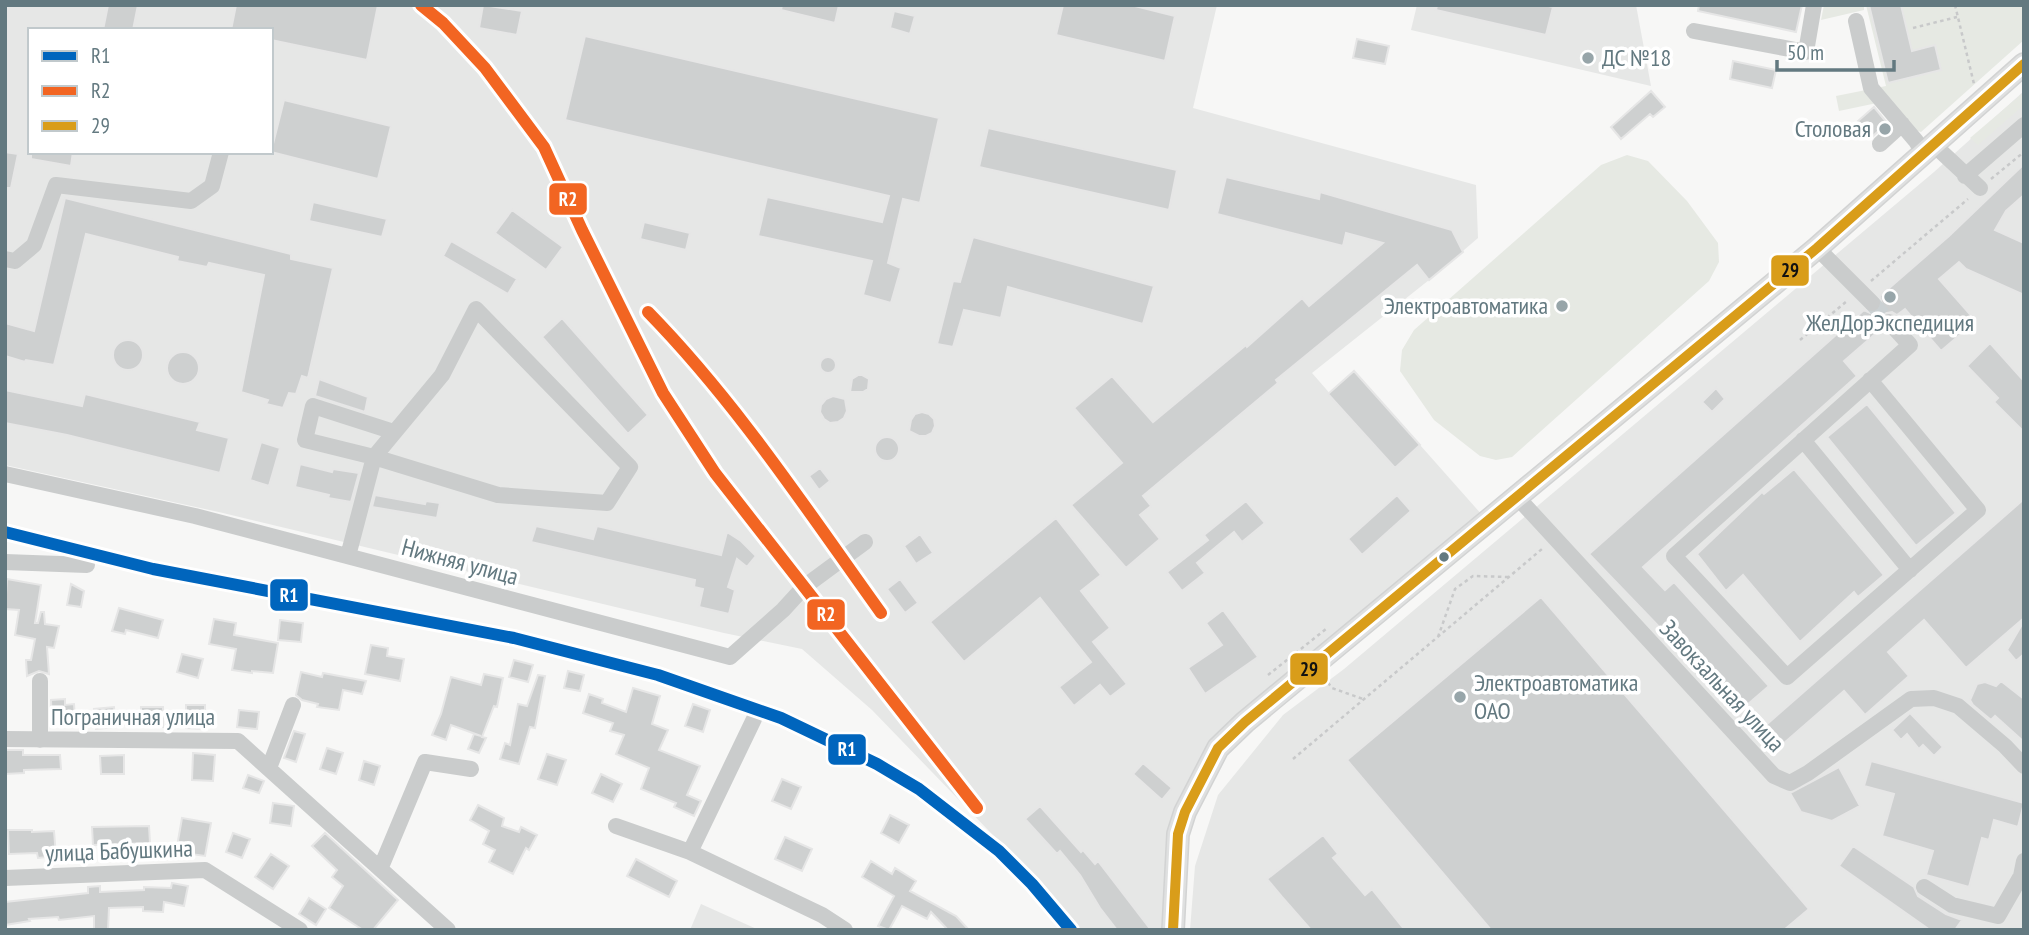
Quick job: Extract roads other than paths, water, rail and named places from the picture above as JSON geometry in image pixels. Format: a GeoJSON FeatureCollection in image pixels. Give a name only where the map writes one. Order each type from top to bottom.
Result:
{"type":"FeatureCollection","features":[{"type":"Feature","properties":{"kind":"main road"},"geometry":{"type":"LineString","coordinates":[[1173,930],[1178,834],[1185,812],[1218,747],[1817,248],[2024,64]]}},
{"type":"Feature","properties":{"kind":"street"},"geometry":{"type":"LineString","coordinates":[[1694,31],[1806,52],[1814,5]]}},
{"type":"Feature","properties":{"kind":"street"},"geometry":{"type":"LineString","coordinates":[[1856,21],[1871,88],[1929,150],[1980,188]]}},
{"type":"Feature","properties":{"kind":"street"},"geometry":{"type":"LineString","coordinates":[[1880,144],[1902,124]]}},
{"type":"Feature","properties":{"kind":"street"},"geometry":{"type":"LineString","coordinates":[[1965,176],[2024,125]]}},
{"type":"Feature","properties":{"kind":"street"},"geometry":{"type":"LineString","coordinates":[[5,259],[15,261],[34,245],[56,184],[191,201],[212,186],[220,154]]}},
{"type":"Feature","properties":{"kind":"street"},"geometry":{"type":"LineString","coordinates":[[1817,248],[1872,303]]}},
{"type":"Feature","properties":{"kind":"street"},"geometry":{"type":"LineString","coordinates":[[348,556],[374,457],[442,375],[475,309],[630,467],[607,503],[498,495],[374,457],[305,440],[313,406],[394,432]]}},
{"type":"Feature","properties":{"kind":"street"},"geometry":{"type":"LineString","coordinates":[[1870,380],[1978,510],[1787,677],[1674,556],[1870,380],[1910,345],[1889,322]]}},
{"type":"Feature","properties":{"kind":"street"},"geometry":{"type":"LineString","coordinates":[[1803,440],[1910,570]]}},
{"type":"Feature","properties":{"kind":"street","name":"Нижняя улица"},"geometry":{"type":"LineString","coordinates":[[5,474],[195,516],[730,657],[783,610],[804,587],[865,542]]}},
{"type":"Feature","properties":{"kind":"street","name":"Завокзальная улица"},"geometry":{"type":"LineString","coordinates":[[1518,498],[1774,776],[1790,783],[1911,699],[1934,698],[1958,706],[2024,766]]}},
{"type":"Feature","properties":{"kind":"street"},"geometry":{"type":"LineString","coordinates":[[5,562],[87,565]]}},
{"type":"Feature","properties":{"kind":"street"},"geometry":{"type":"LineString","coordinates":[[40,681],[40,740]]}},
{"type":"Feature","properties":{"kind":"street"},"geometry":{"type":"LineString","coordinates":[[269,768],[293,705]]}},
{"type":"Feature","properties":{"kind":"street"},"geometry":{"type":"LineString","coordinates":[[690,852],[754,719]]}},
{"type":"Feature","properties":{"kind":"street","name":"Пограничная улица"},"geometry":{"type":"LineString","coordinates":[[5,739],[231,740],[243,744],[448,930]]}},
{"type":"Feature","properties":{"kind":"street"},"geometry":{"type":"LineString","coordinates":[[381,867],[425,762],[471,769]]}},
{"type":"Feature","properties":{"kind":"street"},"geometry":{"type":"LineString","coordinates":[[616,826],[690,852],[822,915],[845,930]]}},
{"type":"Feature","properties":{"kind":"street"},"geometry":{"type":"LineString","coordinates":[[1924,887],[1952,905],[1998,916],[2021,876],[2024,861]]}},
{"type":"Feature","properties":{"kind":"street","name":"улица Бабушкина"},"geometry":{"type":"LineString","coordinates":[[5,878],[205,870],[300,930]]}},
{"type":"Feature","properties":{"kind":"tunnel"},"geometry":{"type":"LineString","coordinates":[[1872,303],[1889,322]]}},
{"type":"Feature","properties":{"kind":"place","name":"ДС №18"},"geometry":{"type":"Point","coordinates":[1588,58]}},
{"type":"Feature","properties":{"kind":"place","name":"Столовая"},"geometry":{"type":"Point","coordinates":[1885,129]}},
{"type":"Feature","properties":{"kind":"place","name":"ЖелДорЭкспедиция"},"geometry":{"type":"Point","coordinates":[1890,297]}},
{"type":"Feature","properties":{"kind":"place","name":"Электроавтоматика"},"geometry":{"type":"Point","coordinates":[1562,306]}},
{"type":"Feature","properties":{"kind":"place","name":"Электроавтоматика ОАО"},"geometry":{"type":"Point","coordinates":[1460,697]}}]}
